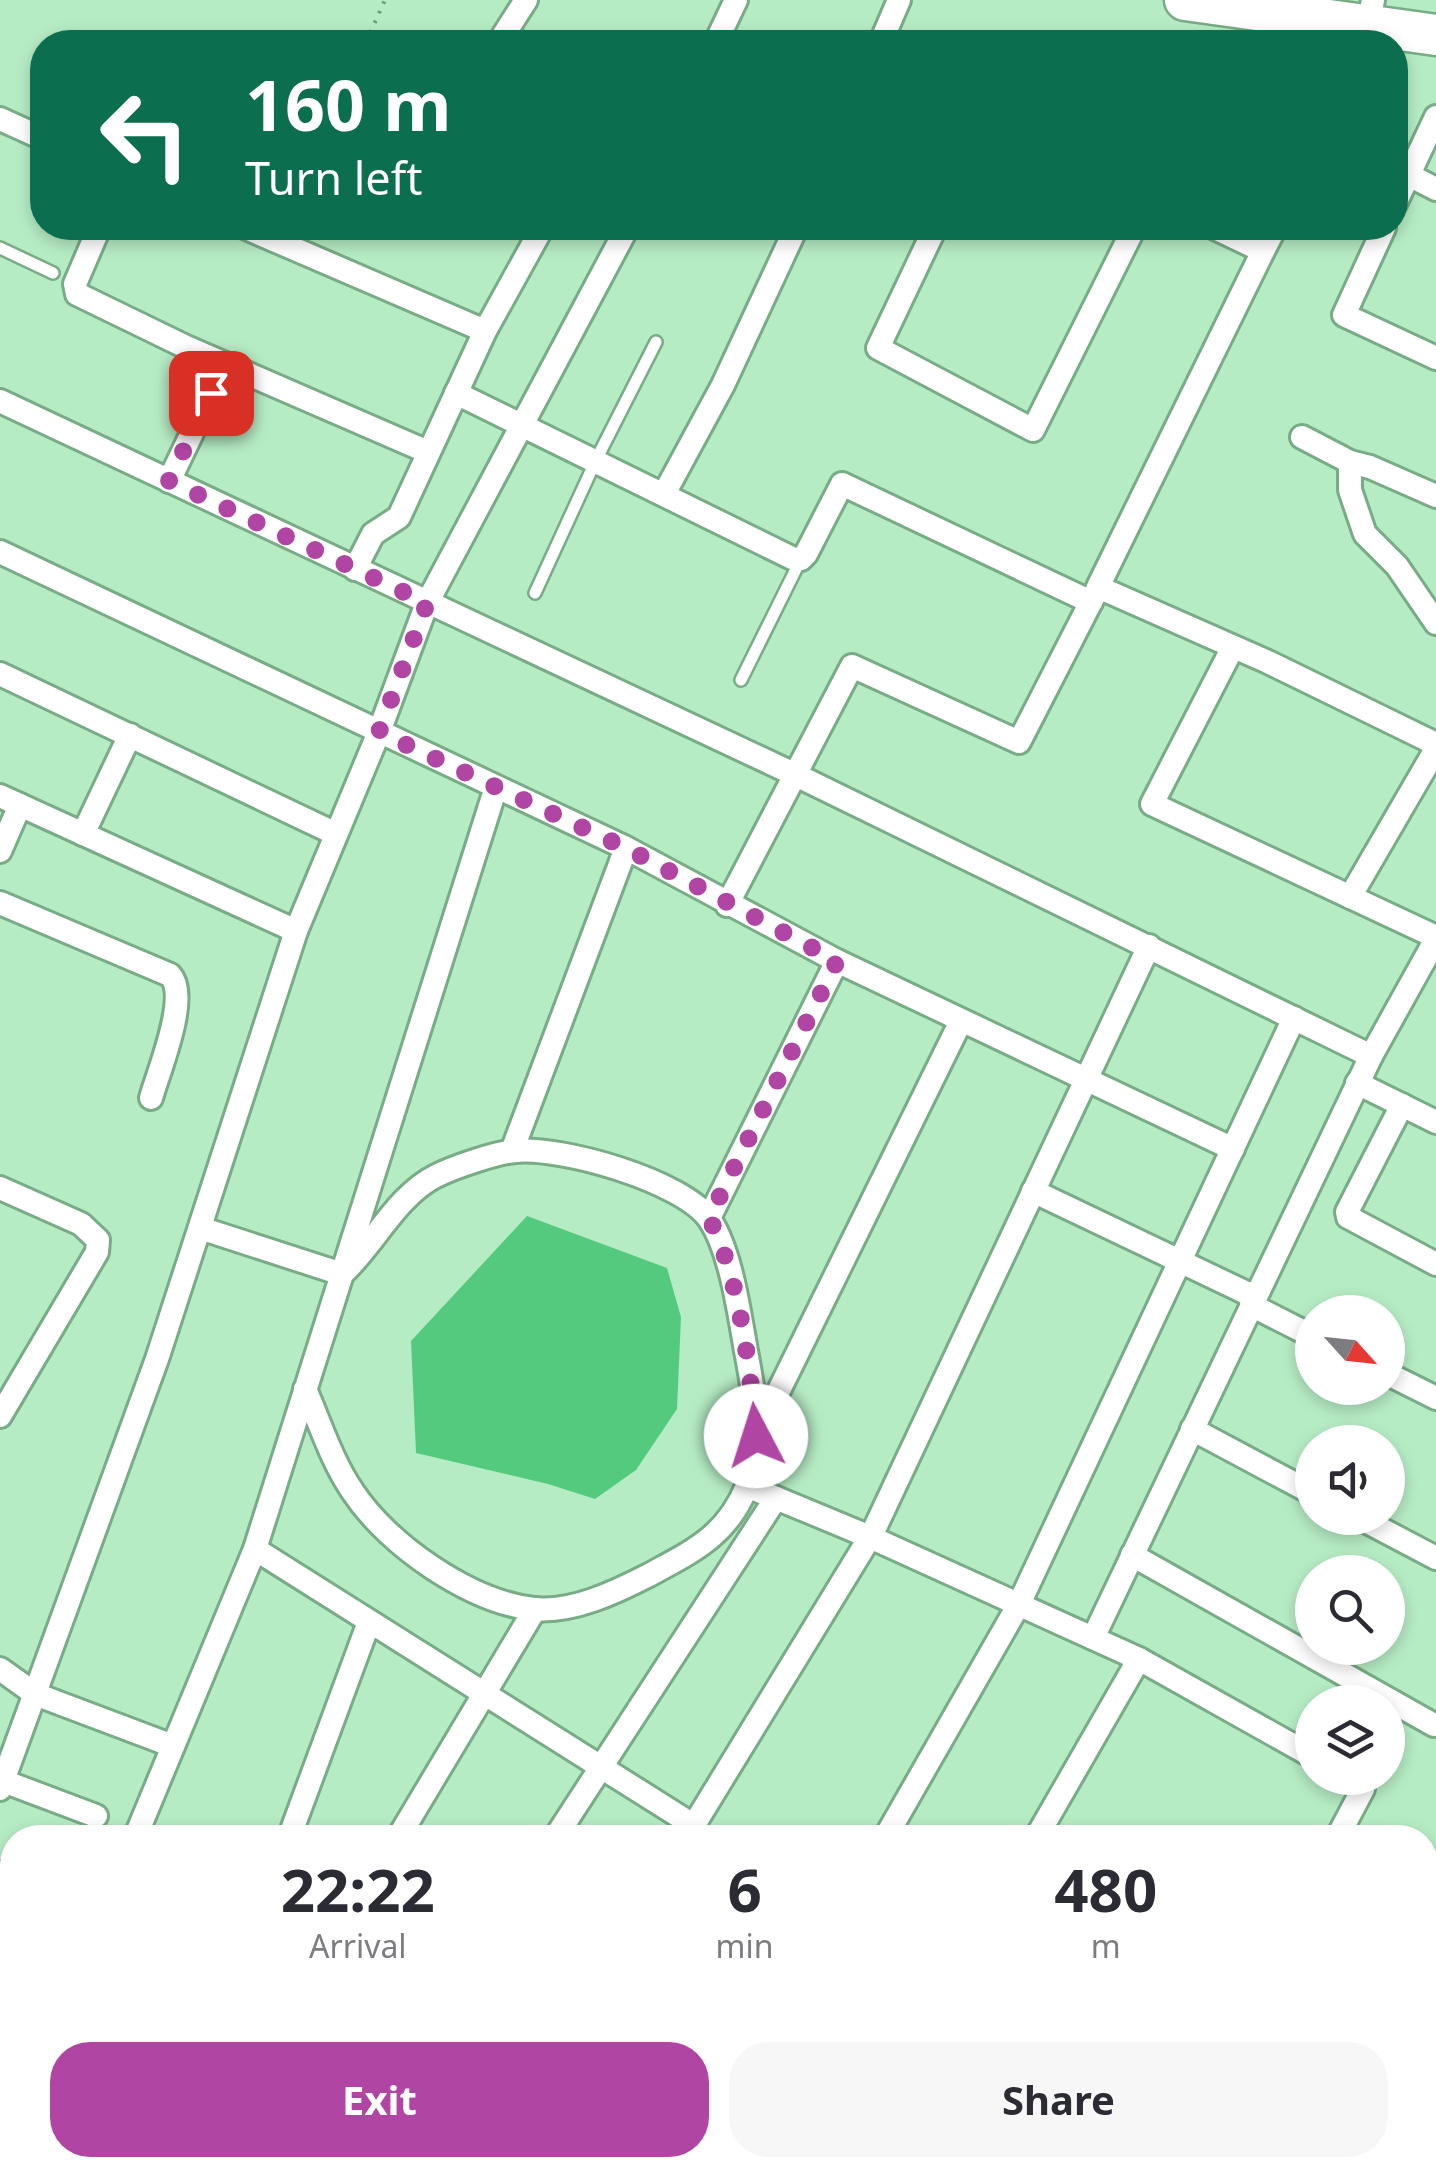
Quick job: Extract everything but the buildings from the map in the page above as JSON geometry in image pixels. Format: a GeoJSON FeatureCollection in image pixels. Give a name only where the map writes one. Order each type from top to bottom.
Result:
{"type":"FeatureCollection","features":[{"type":"Feature","properties":{"kind":"highway"},"geometry":{"type":"LineString","coordinates":[[1185,0],[1360,14],[1436,14]]}},
{"type":"Feature","properties":{"kind":"highway"},"geometry":{"type":"LineString","coordinates":[[1360,14],[1436,36]]}},
{"type":"Feature","properties":{"kind":"street"},"geometry":{"type":"LineString","coordinates":[[511,30],[526,0]]}},
{"type":"Feature","properties":{"kind":"street"},"geometry":{"type":"LineString","coordinates":[[722,30],[736,0]]}},
{"type":"Feature","properties":{"kind":"street"},"geometry":{"type":"LineString","coordinates":[[887,30],[899,0]]}},
{"type":"Feature","properties":{"kind":"street"},"geometry":{"type":"LineString","coordinates":[[1408,161],[1436,117]]}},
{"type":"Feature","properties":{"kind":"street"},"geometry":{"type":"LineString","coordinates":[[0,119],[30,133]]}},
{"type":"Feature","properties":{"kind":"street"},"geometry":{"type":"LineString","coordinates":[[1408,174],[1436,189]]}},
{"type":"Feature","properties":{"kind":"street"},"geometry":{"type":"LineString","coordinates":[[94,240],[75,284],[77,294],[224,364],[428,452]]}},
{"type":"Feature","properties":{"kind":"street"},"geometry":{"type":"LineString","coordinates":[[274,240],[486,331]]}},
{"type":"Feature","properties":{"kind":"street"},"geometry":{"type":"LineString","coordinates":[[355,569],[373,534],[399,518],[486,331],[535,240]]}},
{"type":"Feature","properties":{"kind":"street"},"geometry":{"type":"LineString","coordinates":[[96,1816],[2,1785],[157,1359],[296,931],[379,732],[427,603],[621,240]]}},
{"type":"Feature","properties":{"kind":"street"},"geometry":{"type":"LineString","coordinates":[[664,494],[723,385],[790,240]]}},
{"type":"Feature","properties":{"kind":"street"},"geometry":{"type":"LineString","coordinates":[[928,240],[878,348],[1033,430],[1128,240]]}},
{"type":"Feature","properties":{"kind":"street"},"geometry":{"type":"LineString","coordinates":[[1240,240],[1263,251]]}},
{"type":"Feature","properties":{"kind":"street"},"geometry":{"type":"LineString","coordinates":[[727,905],[852,666],[1019,742],[1269,240]]}},
{"type":"Feature","properties":{"kind":"street"},"geometry":{"type":"LineString","coordinates":[[1378,240],[1344,314],[1436,358]]}},
{"type":"Feature","properties":{"kind":"street"},"geometry":{"type":"LineString","coordinates":[[169,481],[224,364]]}},
{"type":"Feature","properties":{"kind":"street"},"geometry":{"type":"LineString","coordinates":[[456,393],[794,559],[801,559],[842,484],[1094,594],[1234,647],[1436,746],[1350,897]]}},
{"type":"Feature","properties":{"kind":"street"},"geometry":{"type":"LineString","coordinates":[[0,401],[796,776],[1370,1056]]}},
{"type":"Feature","properties":{"kind":"street"},"geometry":{"type":"LineString","coordinates":[[1302,437],[1350,462],[1436,496]]}},
{"type":"Feature","properties":{"kind":"street"},"geometry":{"type":"LineString","coordinates":[[1350,462],[1353,503],[1366,534],[1397,566],[1436,623]]}},
{"type":"Feature","properties":{"kind":"street"},"geometry":{"type":"LineString","coordinates":[[0,552],[626,848],[837,961],[1233,1149]]}},
{"type":"Feature","properties":{"kind":"street"},"geometry":{"type":"LineString","coordinates":[[1093,1638],[1370,1056],[1436,938],[1152,804],[1234,647]]}},
{"type":"Feature","properties":{"kind":"street"},"geometry":{"type":"LineString","coordinates":[[0,674],[336,834]]}},
{"type":"Feature","properties":{"kind":"street"},"geometry":{"type":"LineString","coordinates":[[83,834],[130,735]]}},
{"type":"Feature","properties":{"kind":"street"},"geometry":{"type":"LineString","coordinates":[[140,1825],[254,1550],[496,787]]}},
{"type":"Feature","properties":{"kind":"street"},"geometry":{"type":"LineString","coordinates":[[0,851],[10,801],[296,931]]}},
{"type":"Feature","properties":{"kind":"street"},"geometry":{"type":"LineString","coordinates":[[512,1150],[626,848]]}},
{"type":"Feature","properties":{"kind":"street"},"geometry":{"type":"LineString","coordinates":[[0,903],[170,975],[175,981],[178,1002],[151,1098]]}},
{"type":"Feature","properties":{"kind":"street"},"geometry":{"type":"LineString","coordinates":[[694,1825],[870,1537],[1149,946]]}},
{"type":"Feature","properties":{"kind":"street"},"geometry":{"type":"LineString","coordinates":[[709,1218],[837,961]]}},
{"type":"Feature","properties":{"kind":"street"},"geometry":{"type":"LineString","coordinates":[[892,1825],[1019,1604],[1294,1018]]}},
{"type":"Feature","properties":{"kind":"street"},"geometry":{"type":"LineString","coordinates":[[305,1389],[353,1492],[401,1544],[472,1589],[535,1609],[562,1607],[596,1598],[705,1546],[747,1486],[756,1436],[961,1022]]}},
{"type":"Feature","properties":{"kind":"street"},"geometry":{"type":"LineString","coordinates":[[1357,1083],[1436,1122]]}},
{"type":"Feature","properties":{"kind":"street"},"geometry":{"type":"LineString","coordinates":[[1402,1105],[1347,1212],[1348,1217],[1436,1264]]}},
{"type":"Feature","properties":{"kind":"street"},"geometry":{"type":"LineString","coordinates":[[342,1274],[420,1187],[436,1176],[512,1150],[561,1155],[649,1178],[694,1202],[709,1218],[722,1242],[744,1338],[756,1436]]}},
{"type":"Feature","properties":{"kind":"street"},"geometry":{"type":"LineString","coordinates":[[0,1188],[81,1224],[98,1240],[97,1252],[0,1416]]}},
{"type":"Feature","properties":{"kind":"street"},"geometry":{"type":"LineString","coordinates":[[1033,1191],[1180,1263],[1295,1326]]}},
{"type":"Feature","properties":{"kind":"street"},"geometry":{"type":"LineString","coordinates":[[200,1228],[342,1274]]}},
{"type":"Feature","properties":{"kind":"street"},"geometry":{"type":"LineString","coordinates":[[1405,1382],[1436,1398]]}},
{"type":"Feature","properties":{"kind":"street"},"geometry":{"type":"LineString","coordinates":[[1192,1429],[1295,1483]]}},
{"type":"Feature","properties":{"kind":"street"},"geometry":{"type":"LineString","coordinates":[[747,1486],[1140,1658],[1295,1746]]}},
{"type":"Feature","properties":{"kind":"street"},"geometry":{"type":"LineString","coordinates":[[563,1825],[776,1498]]}},
{"type":"Feature","properties":{"kind":"street"},"geometry":{"type":"LineString","coordinates":[[1392,1535],[1436,1558]]}},
{"type":"Feature","properties":{"kind":"street"},"geometry":{"type":"LineString","coordinates":[[254,1550],[600,1766],[682,1825]]}},
{"type":"Feature","properties":{"kind":"street"},"geometry":{"type":"LineString","coordinates":[[1132,1554],[1434,1725]]}},
{"type":"Feature","properties":{"kind":"street"},"geometry":{"type":"LineString","coordinates":[[406,1825],[535,1609]]}},
{"type":"Feature","properties":{"kind":"street"},"geometry":{"type":"LineString","coordinates":[[294,1825],[370,1622]]}},
{"type":"Feature","properties":{"kind":"street"},"geometry":{"type":"LineString","coordinates":[[1044,1825],[1140,1658]]}},
{"type":"Feature","properties":{"kind":"street"},"geometry":{"type":"LineString","coordinates":[[0,1668],[35,1694],[173,1746]]}},
{"type":"Feature","properties":{"kind":"street"},"geometry":{"type":"LineString","coordinates":[[1344,1825],[1360,1795]]}},
{"type":"Feature","properties":{"kind":"lane"},"geometry":{"type":"LineString","coordinates":[[0,248],[53,273]]}},
{"type":"Feature","properties":{"kind":"lane"},"geometry":{"type":"LineString","coordinates":[[536,593],[596,460],[656,342]]}},
{"type":"Feature","properties":{"kind":"lane"},"geometry":{"type":"LineString","coordinates":[[741,680],[801,559]]}},
{"type":"Feature","properties":{"kind":"path"},"geometry":{"type":"LineString","coordinates":[[371,30],[385,0]]}},
{"type":"Feature","properties":{"kind":"green space"},"geometry":{"type":"Polygon","coordinates":[[[527,1216],[667,1268],[681,1317],[677,1409],[636,1470],[595,1499],[416,1453],[411,1341],[527,1216]]]}},
{"type":"Feature","properties":{"kind":"route"},"geometry":{"type":"LineString","coordinates":[[211,393],[169,481],[427,603],[379,732],[626,848],[837,961],[709,1218],[722,1242],[744,1338],[756,1436]]}}]}
